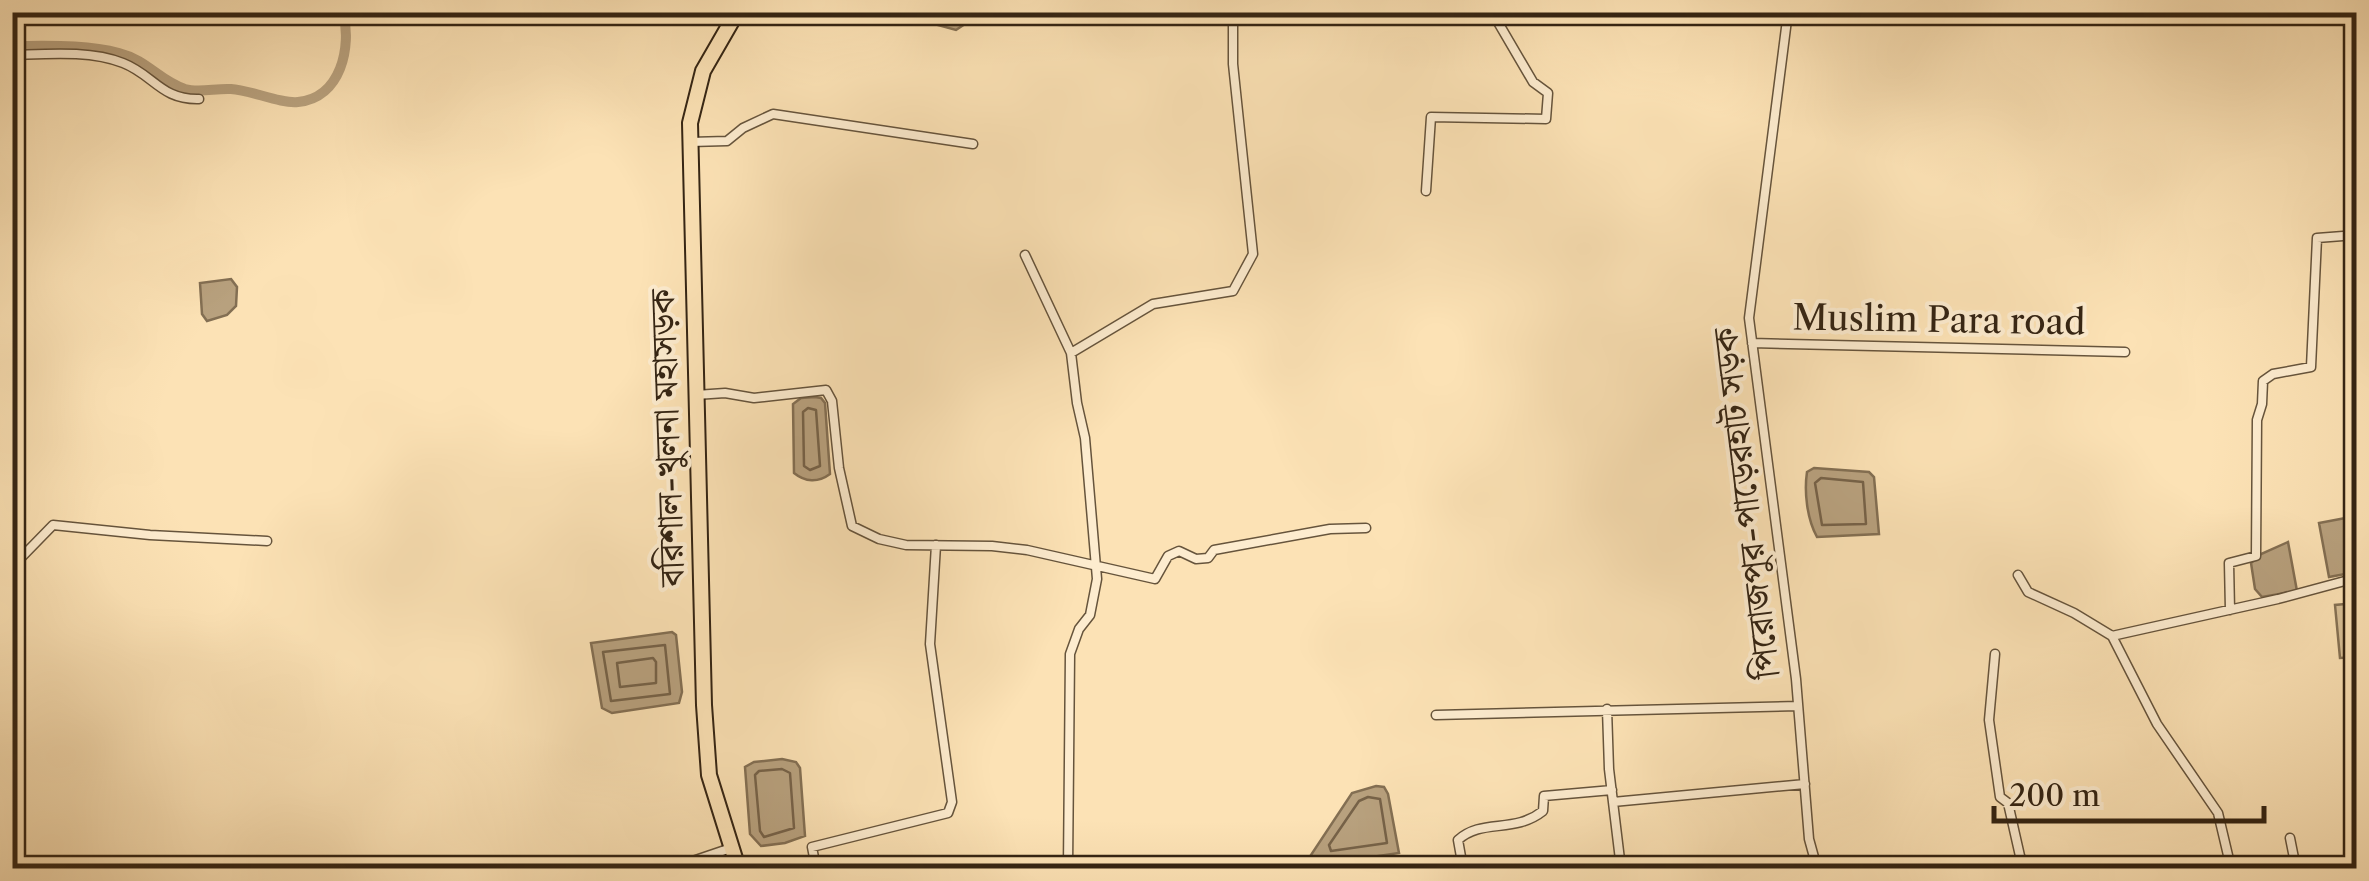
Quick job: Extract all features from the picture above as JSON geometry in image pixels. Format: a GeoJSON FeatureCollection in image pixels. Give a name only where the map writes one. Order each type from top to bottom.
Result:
{"type":"FeatureCollection","features":[{"type":"Feature","properties":{"kind":"highway","name":"বরিশাল-খুলনা মহাসড়ক"},"geometry":{"type":"LineString","coordinates":[[737,12],[703,71],[690,123],[690,142],[704,705],[709,775],[738,868]]}},
{"type":"Feature","properties":{"kind":"street"},"geometry":{"type":"LineString","coordinates":[[1071,353],[1153,304],[1232,291],[1253,254],[1233,64],[1233,12]]}},
{"type":"Feature","properties":{"kind":"street"},"geometry":{"type":"LineString","coordinates":[[1426,191],[1432,117],[1546,119],[1548,93],[1533,82],[1492,12]]}},
{"type":"Feature","properties":{"kind":"street","name":"পিরোজপুর-পাড়েরহাট সড়ক"},"geometry":{"type":"LineString","coordinates":[[1788,12],[1749,318],[1798,706],[1809,840],[1816,868]]}},
{"type":"Feature","properties":{"kind":"street"},"geometry":{"type":"LineString","coordinates":[[12,55],[86,55],[118,62],[174,97],[199,98]]}},
{"type":"Feature","properties":{"kind":"street"},"geometry":{"type":"LineString","coordinates":[[690,142],[727,141],[773,114],[973,144]]}},
{"type":"Feature","properties":{"kind":"street"},"geometry":{"type":"LineString","coordinates":[[2230,610],[2228,563],[2256,556],[2257,420],[2264,381],[2273,374],[2311,367],[2317,238],[2356,235]]}},
{"type":"Feature","properties":{"kind":"street"},"geometry":{"type":"LineString","coordinates":[[1024,254],[1071,353],[1085,438],[1085,472],[1098,564],[1090,615],[1079,629],[1070,654],[1068,868]]}},
{"type":"Feature","properties":{"kind":"street","name":"Muslim Para road"},"geometry":{"type":"LineString","coordinates":[[1752,342],[2125,352]]}},
{"type":"Feature","properties":{"kind":"street"},"geometry":{"type":"LineString","coordinates":[[696,395],[726,393],[754,398],[826,390],[832,401],[839,468],[852,526],[879,539],[906,545],[992,546],[1098,564],[1156,579],[1168,556],[1179,551],[1196,560],[1208,558],[1214,550],[1330,529],[1366,528]]}},
{"type":"Feature","properties":{"kind":"street"},"geometry":{"type":"LineString","coordinates":[[12,567],[53,525],[267,541]]}},
{"type":"Feature","properties":{"kind":"street"},"geometry":{"type":"LineString","coordinates":[[816,868],[812,846],[948,813],[952,802],[930,644],[936,545]]}},
{"type":"Feature","properties":{"kind":"street"},"geometry":{"type":"LineString","coordinates":[[2018,575],[2028,592],[2112,636],[2157,724],[2218,813],[2231,868]]}},
{"type":"Feature","properties":{"kind":"street"},"geometry":{"type":"LineString","coordinates":[[2112,636],[2356,578]]}},
{"type":"Feature","properties":{"kind":"street"},"geometry":{"type":"LineString","coordinates":[[1995,654],[1989,720],[2000,797],[2008,802],[2026,868]]}},
{"type":"Feature","properties":{"kind":"street"},"geometry":{"type":"LineString","coordinates":[[1436,715],[1798,706]]}},
{"type":"Feature","properties":{"kind":"street"},"geometry":{"type":"LineString","coordinates":[[1608,709],[1621,868]]}},
{"type":"Feature","properties":{"kind":"street"},"geometry":{"type":"LineString","coordinates":[[1613,802],[1805,784]]}},
{"type":"Feature","properties":{"kind":"street"},"geometry":{"type":"LineString","coordinates":[[1463,868],[1458,840],[1466,833],[1521,825],[1543,811],[1544,796],[1612,790]]}},
{"type":"Feature","properties":{"kind":"street"},"geometry":{"type":"LineString","coordinates":[[2290,838],[2296,868]]}},
{"type":"Feature","properties":{"kind":"street"},"geometry":{"type":"LineString","coordinates":[[672,868],[731,848]]}},
{"type":"Feature","properties":{"kind":"shaded area"},"geometry":{"type":"Polygon","coordinates":[[[2356,603],[2356,657],[2340,658],[2335,605],[2356,603]]]}},
{"type":"Feature","properties":{"kind":"water"},"geometry":{"type":"Polygon","coordinates":[[[920,12],[968,13],[965,24],[956,30],[923,21],[920,12]]]}},
{"type":"Feature","properties":{"kind":"water"},"geometry":{"type":"Polygon","coordinates":[[[231,279],[237,287],[236,306],[227,315],[207,321],[202,314],[200,283],[231,279]]]}},
{"type":"Feature","properties":{"kind":"water"},"geometry":{"type":"Polygon","coordinates":[[[815,397],[825,403],[830,474],[812,480],[794,473],[793,404],[801,398],[815,397]]]}},
{"type":"Feature","properties":{"kind":"water"},"geometry":{"type":"Polygon","coordinates":[[[1814,468],[1869,472],[1874,477],[1879,534],[1817,537],[1806,497],[1807,472],[1814,468]]]}},
{"type":"Feature","properties":{"kind":"water"},"geometry":{"type":"Polygon","coordinates":[[[2356,516],[2356,572],[2329,577],[2319,523],[2356,516]]]}},
{"type":"Feature","properties":{"kind":"water"},"geometry":{"type":"Polygon","coordinates":[[[2288,542],[2297,591],[2262,597],[2255,589],[2251,563],[2288,542]]]}},
{"type":"Feature","properties":{"kind":"water"},"geometry":{"type":"Polygon","coordinates":[[[672,632],[676,635],[682,692],[679,703],[612,713],[602,708],[591,643],[672,632]]]}},
{"type":"Feature","properties":{"kind":"water"},"geometry":{"type":"Polygon","coordinates":[[[782,759],[796,762],[800,768],[805,836],[761,846],[750,834],[745,767],[782,759]]]}},
{"type":"Feature","properties":{"kind":"water"},"geometry":{"type":"Polygon","coordinates":[[[1384,787],[1388,794],[1399,853],[1303,867],[1352,793],[1384,787]]]}},
{"type":"Feature","properties":{"kind":"waterway"},"geometry":{"type":"LineString","coordinates":[[12,46],[106,50],[138,60],[185,89],[231,89],[298,102],[313,98],[334,81],[346,40],[343,12]]}}]}
